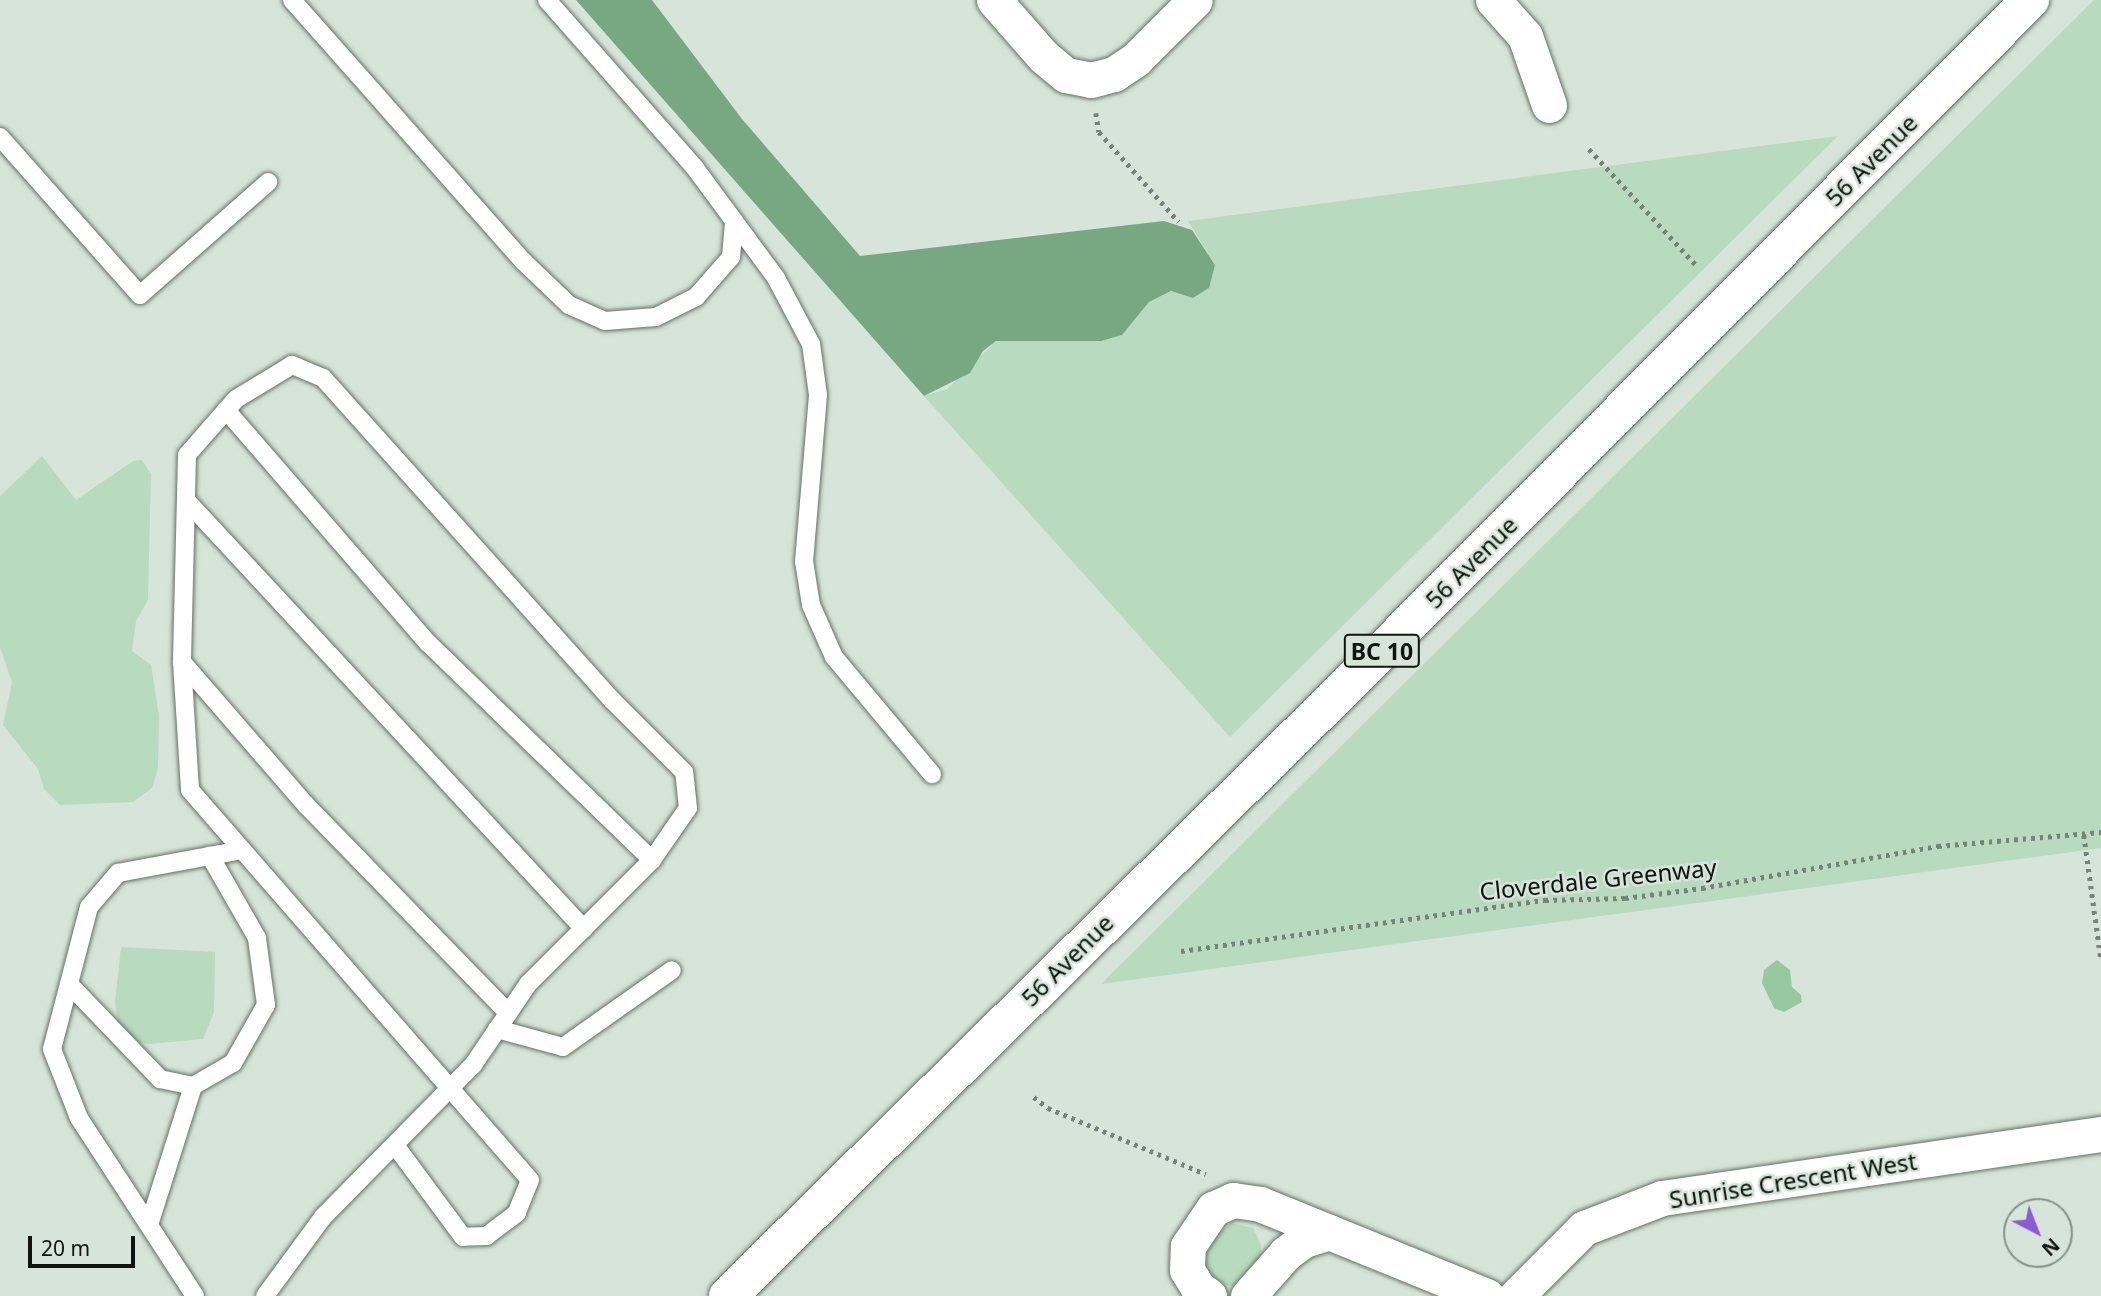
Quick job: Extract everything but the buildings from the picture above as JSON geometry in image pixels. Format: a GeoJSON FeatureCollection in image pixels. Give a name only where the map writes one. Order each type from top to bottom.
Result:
{"type":"FeatureCollection","features":[{"type":"Feature","properties":{"kind":"highway","name":"56 Avenue"},"geometry":{"type":"LineString","coordinates":[[728,1296],[1374,659],[2030,0]]}},
{"type":"Feature","properties":{"kind":"street"},"geometry":{"type":"LineString","coordinates":[[994,0],[1043,56],[1066,75],[1091,80],[1114,74],[1136,59],[1195,0]]}},
{"type":"Feature","properties":{"kind":"street"},"geometry":{"type":"LineString","coordinates":[[1493,0],[1525,36],[1549,105]]}},
{"type":"Feature","properties":{"kind":"street","name":"Sunrise Crescent West"},"geometry":{"type":"LineString","coordinates":[[1516,1296],[1584,1228],[1662,1198],[2101,1134]]}},
{"type":"Feature","properties":{"kind":"street"},"geometry":{"type":"LineString","coordinates":[[1209,1296],[1198,1288],[1187,1270],[1188,1246],[1213,1209],[1233,1199],[1260,1203],[1487,1296]]}},
{"type":"Feature","properties":{"kind":"street"},"geometry":{"type":"LineString","coordinates":[[1248,1296],[1286,1253],[1304,1240],[1330,1232]]}},
{"type":"Feature","properties":{"kind":"lane"},"geometry":{"type":"LineString","coordinates":[[292,0],[523,261],[569,305],[605,321],[656,317],[696,297],[732,257],[734,221]]}},
{"type":"Feature","properties":{"kind":"lane"},"geometry":{"type":"LineString","coordinates":[[547,0],[695,168],[776,278],[811,344],[817,421],[804,561],[811,605],[834,657],[932,774]]}},
{"type":"Feature","properties":{"kind":"lane"},"geometry":{"type":"LineString","coordinates":[[0,137],[140,295],[268,182]]}},
{"type":"Feature","properties":{"kind":"lane"},"geometry":{"type":"LineString","coordinates":[[265,1296],[324,1217],[394,1145],[451,1087],[497,1030],[528,984],[653,860],[688,808],[684,772],[602,690],[323,378],[292,365],[236,399],[187,455],[182,663],[190,790],[451,1087],[530,1180],[517,1213],[487,1236],[463,1237],[394,1145]]}},
{"type":"Feature","properties":{"kind":"lane"},"geometry":{"type":"LineString","coordinates":[[226,410],[428,643],[653,860]]}},
{"type":"Feature","properties":{"kind":"lane"},"geometry":{"type":"LineString","coordinates":[[186,500],[584,929]]}},
{"type":"Feature","properties":{"kind":"lane"},"geometry":{"type":"LineString","coordinates":[[182,663],[306,805],[508,1013]]}},
{"type":"Feature","properties":{"kind":"lane"},"geometry":{"type":"LineString","coordinates":[[195,1296],[79,1118],[52,1049],[89,907],[118,873],[242,850]]}},
{"type":"Feature","properties":{"kind":"lane"},"geometry":{"type":"LineString","coordinates":[[69,984],[160,1079],[193,1086],[233,1063],[266,1005],[257,938],[210,856]]}},
{"type":"Feature","properties":{"kind":"lane"},"geometry":{"type":"LineString","coordinates":[[497,1030],[563,1047],[672,970]]}},
{"type":"Feature","properties":{"kind":"lane"},"geometry":{"type":"LineString","coordinates":[[149,1225],[193,1086]]}},
{"type":"Feature","properties":{"kind":"path"},"geometry":{"type":"LineString","coordinates":[[1091,80],[1099,132],[1179,222]]}},
{"type":"Feature","properties":{"kind":"path"},"geometry":{"type":"LineString","coordinates":[[1589,149],[1698,267]]}},
{"type":"Feature","properties":{"kind":"path","name":"Cloverdale Greenway"},"geometry":{"type":"LineString","coordinates":[[1181,951],[1531,902],[1625,898],[1924,847],[2101,832]]}},
{"type":"Feature","properties":{"kind":"path"},"geometry":{"type":"LineString","coordinates":[[2084,835],[2101,959]]}},
{"type":"Feature","properties":{"kind":"path"},"geometry":{"type":"LineString","coordinates":[[1034,1097],[1048,1108],[1212,1177]]}},
{"type":"Feature","properties":{"kind":"shaded area"},"geometry":{"type":"Polygon","coordinates":[[[576,0],[652,0],[742,119],[860,256],[1164,221],[1192,230],[1215,265],[1209,288],[1193,298],[1171,291],[1149,302],[1122,335],[1101,341],[996,341],[983,351],[970,373],[924,396],[576,0]]]}},
{"type":"Feature","properties":{"kind":"shaded area"},"geometry":{"type":"Polygon","coordinates":[[[2094,0],[2101,0],[2101,848],[1101,984],[2094,0]]]}},
{"type":"Feature","properties":{"kind":"shaded area"},"geometry":{"type":"Polygon","coordinates":[[[1838,136],[1230,737],[924,396],[947,389],[996,341],[1101,341],[1122,335],[1149,302],[1171,291],[1193,298],[1208,289],[1215,265],[1188,221],[1838,136]]]}},
{"type":"Feature","properties":{"kind":"shaded area"},"geometry":{"type":"Polygon","coordinates":[[[42,456],[76,500],[133,461],[142,460],[151,474],[148,600],[136,621],[132,651],[151,665],[159,716],[158,768],[152,788],[133,802],[60,805],[44,789],[38,769],[3,725],[12,682],[0,647],[0,496],[42,456]]]}},
{"type":"Feature","properties":{"kind":"shaded area"},"geometry":{"type":"Polygon","coordinates":[[[121,947],[215,952],[214,1012],[203,1039],[149,1044],[120,1039],[115,1002],[121,947]]]}},
{"type":"Feature","properties":{"kind":"shaded area"},"geometry":{"type":"Polygon","coordinates":[[[1777,960],[1790,970],[1792,987],[1801,995],[1802,1002],[1784,1012],[1774,1008],[1762,983],[1764,970],[1777,960]]]}},
{"type":"Feature","properties":{"kind":"shaded area"},"geometry":{"type":"Polygon","coordinates":[[[1231,1223],[1253,1228],[1261,1245],[1261,1256],[1238,1285],[1229,1286],[1210,1277],[1204,1259],[1213,1237],[1231,1223]]]}}]}
